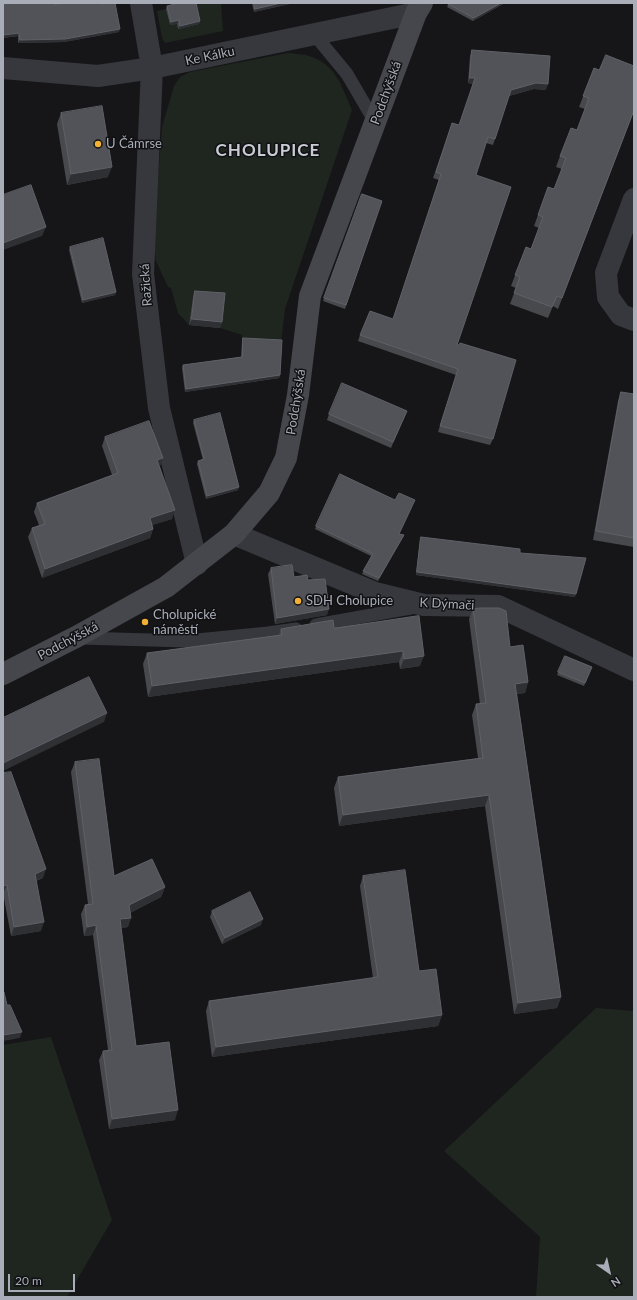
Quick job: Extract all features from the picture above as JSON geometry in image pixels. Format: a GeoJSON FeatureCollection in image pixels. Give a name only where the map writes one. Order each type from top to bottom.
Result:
{"type":"FeatureCollection","features":[{"type":"Feature","properties":{"kind":"street","name":"Ražická"},"geometry":{"type":"LineString","coordinates":[[141,3],[152,68],[143,274],[159,408],[197,564]]}},
{"type":"Feature","properties":{"kind":"street","name":"Ke Kálku"},"geometry":{"type":"LineString","coordinates":[[3,68],[98,76],[152,68],[314,34],[419,8]]}},
{"type":"Feature","properties":{"kind":"street","name":"Podchýšská"},"geometry":{"type":"LineString","coordinates":[[3,674],[76,638],[166,587],[234,534],[269,493],[286,458],[298,395],[310,296],[419,8]]}},
{"type":"Feature","properties":{"kind":"street"},"geometry":{"type":"LineString","coordinates":[[634,199],[606,273],[608,297],[621,315],[634,320]]}},
{"type":"Feature","properties":{"kind":"street","name":"K Dýmači"},"geometry":{"type":"LineString","coordinates":[[234,534],[375,592],[424,605],[498,606],[634,670]]}},
{"type":"Feature","properties":{"kind":"lane"},"geometry":{"type":"LineString","coordinates":[[314,34],[347,74],[375,122]]}},
{"type":"Feature","properties":{"kind":"lane"},"geometry":{"type":"LineString","coordinates":[[76,638],[187,641],[268,633],[359,618],[424,605]]}},
{"type":"Feature","properties":{"kind":"shaded area"},"geometry":{"type":"Polygon","coordinates":[[[194,3],[221,3],[223,31],[165,43],[162,38],[157,11],[166,9],[170,25],[177,24],[194,3]]]}},
{"type":"Feature","properties":{"kind":"shaded area"},"geometry":{"type":"Polygon","coordinates":[[[288,53],[309,56],[326,65],[337,77],[352,110],[285,309],[281,343],[242,341],[242,335],[220,328],[193,297],[189,325],[178,313],[171,288],[168,287],[156,261],[153,244],[162,127],[174,86],[180,77],[190,72],[288,53]]]}},
{"type":"Feature","properties":{"kind":"shaded area"},"geometry":{"type":"Polygon","coordinates":[[[596,1008],[634,1011],[634,1297],[536,1297],[540,1237],[444,1151],[596,1008]]]}},
{"type":"Feature","properties":{"kind":"shaded area"},"geometry":{"type":"Polygon","coordinates":[[[51,1037],[112,1220],[67,1297],[3,1297],[3,1045],[51,1037]]]}},
{"type":"Feature","properties":{"kind":"building"},"geometry":{"type":"Polygon","coordinates":[[[3,3],[51,3],[52,5],[64,3],[115,3],[120,29],[65,39],[20,40],[19,33],[3,35],[3,3]]]}},
{"type":"Feature","properties":{"kind":"building"},"geometry":{"type":"Polygon","coordinates":[[[175,3],[196,3],[200,21],[180,26],[179,20],[171,22],[167,6],[175,3]]]}},
{"type":"Feature","properties":{"kind":"building"},"geometry":{"type":"Polygon","coordinates":[[[254,3],[281,3],[255,9],[254,3]]]}},
{"type":"Feature","properties":{"kind":"building"},"geometry":{"type":"Polygon","coordinates":[[[501,3],[474,18],[448,4],[501,3]]]}},
{"type":"Feature","properties":{"kind":"building"},"geometry":{"type":"Polygon","coordinates":[[[472,50],[550,56],[548,84],[536,83],[511,90],[495,139],[488,137],[476,175],[511,187],[457,345],[460,343],[516,360],[493,439],[440,426],[458,369],[360,335],[370,311],[393,319],[441,174],[436,172],[452,123],[459,125],[475,78],[470,78],[472,50]]]}},
{"type":"Feature","properties":{"kind":"building"},"geometry":{"type":"Polygon","coordinates":[[[606,55],[634,66],[634,110],[562,298],[557,296],[552,307],[514,293],[520,277],[515,275],[526,247],[531,249],[543,217],[538,215],[548,187],[554,189],[566,158],[560,156],[571,128],[577,130],[589,98],[583,96],[594,68],[599,70],[606,55]]]}},
{"type":"Feature","properties":{"kind":"building"},"geometry":{"type":"Polygon","coordinates":[[[102,106],[112,167],[71,174],[61,113],[102,106]]]}},
{"type":"Feature","properties":{"kind":"building"},"geometry":{"type":"Polygon","coordinates":[[[31,185],[46,227],[3,243],[3,195],[31,185]]]}},
{"type":"Feature","properties":{"kind":"building"},"geometry":{"type":"Polygon","coordinates":[[[362,194],[382,201],[346,305],[324,298],[362,194]]]}},
{"type":"Feature","properties":{"kind":"building"},"geometry":{"type":"Polygon","coordinates":[[[103,238],[116,292],[83,300],[70,247],[103,238]]]}},
{"type":"Feature","properties":{"kind":"building"},"geometry":{"type":"Polygon","coordinates":[[[195,291],[225,293],[222,322],[192,319],[195,291]]]}},
{"type":"Feature","properties":{"kind":"building"},"geometry":{"type":"Polygon","coordinates":[[[243,338],[282,340],[280,375],[186,389],[183,365],[242,357],[243,338]]]}},
{"type":"Feature","properties":{"kind":"building"},"geometry":{"type":"Polygon","coordinates":[[[342,383],[407,411],[393,442],[329,414],[342,383]]]}},
{"type":"Feature","properties":{"kind":"building"},"geometry":{"type":"Polygon","coordinates":[[[621,392],[634,394],[634,538],[596,531],[621,392]]]}},
{"type":"Feature","properties":{"kind":"building"},"geometry":{"type":"Polygon","coordinates":[[[220,413],[239,487],[207,496],[198,461],[204,459],[194,420],[220,413]]]}},
{"type":"Feature","properties":{"kind":"building"},"geometry":{"type":"Polygon","coordinates":[[[149,421],[163,458],[157,460],[175,510],[150,518],[153,529],[45,569],[32,528],[45,524],[37,503],[118,473],[105,437],[149,421]]]}},
{"type":"Feature","properties":{"kind":"building"},"geometry":{"type":"Polygon","coordinates":[[[340,474],[395,500],[399,493],[415,500],[399,534],[404,535],[379,578],[363,571],[373,554],[316,526],[340,474]]]}},
{"type":"Feature","properties":{"kind":"building"},"geometry":{"type":"Polygon","coordinates":[[[421,537],[520,549],[520,553],[586,558],[576,594],[417,572],[421,537]]]}},
{"type":"Feature","properties":{"kind":"building","name":"SDH Cholupice"},"geometry":{"type":"Polygon","coordinates":[[[292,565],[294,577],[307,575],[308,580],[325,579],[329,609],[277,618],[271,568],[292,565]]]}},
{"type":"Feature","properties":{"kind":"building"},"geometry":{"type":"Polygon","coordinates":[[[499,608],[506,611],[510,647],[523,645],[528,682],[515,684],[561,997],[518,1003],[489,795],[343,815],[338,777],[483,758],[476,704],[486,703],[473,609],[499,608]]]}},
{"type":"Feature","properties":{"kind":"building"},"geometry":{"type":"Polygon","coordinates":[[[419,616],[424,656],[404,659],[403,651],[152,686],[147,653],[282,635],[281,629],[333,620],[334,628],[419,616]]]}},
{"type":"Feature","properties":{"kind":"building"},"geometry":{"type":"Polygon","coordinates":[[[565,656],[592,667],[585,683],[558,672],[565,656]]]}},
{"type":"Feature","properties":{"kind":"building"},"geometry":{"type":"Polygon","coordinates":[[[89,677],[107,713],[3,763],[3,718],[89,677]]]}},
{"type":"Feature","properties":{"kind":"building"},"geometry":{"type":"Polygon","coordinates":[[[99,759],[114,876],[152,859],[165,887],[129,905],[131,918],[120,919],[136,1046],[169,1042],[178,1110],[112,1119],[103,1051],[112,1050],[96,925],[87,927],[85,905],[93,904],[75,762],[99,759]]]}},
{"type":"Feature","properties":{"kind":"building"},"geometry":{"type":"Polygon","coordinates":[[[11,772],[46,869],[35,874],[44,922],[14,927],[7,885],[3,886],[3,773],[11,772]]]}},
{"type":"Feature","properties":{"kind":"building"},"geometry":{"type":"Polygon","coordinates":[[[405,870],[419,971],[436,969],[442,1015],[216,1047],[209,1001],[378,977],[363,876],[405,870]]]}},
{"type":"Feature","properties":{"kind":"building"},"geometry":{"type":"Polygon","coordinates":[[[250,892],[263,919],[225,938],[212,911],[250,892]]]}},
{"type":"Feature","properties":{"kind":"building"},"geometry":{"type":"Polygon","coordinates":[[[3,992],[7,1005],[10,1005],[22,1032],[3,1035],[3,992]]]}},
{"type":"Feature","properties":{"kind":"place","name":"U Čámrse"},"geometry":{"type":"Point","coordinates":[98,144]}},
{"type":"Feature","properties":{"kind":"place","name":"SDH Cholupice"},"geometry":{"type":"Point","coordinates":[298,601]}},
{"type":"Feature","properties":{"kind":"place","name":"Cholupické náměstí"},"geometry":{"type":"Point","coordinates":[145,622]}},
{"type":"Feature","properties":{"kind":"district","name":"CHOLUPICE"},"geometry":{"type":"Point","coordinates":[268,151]}}]}
